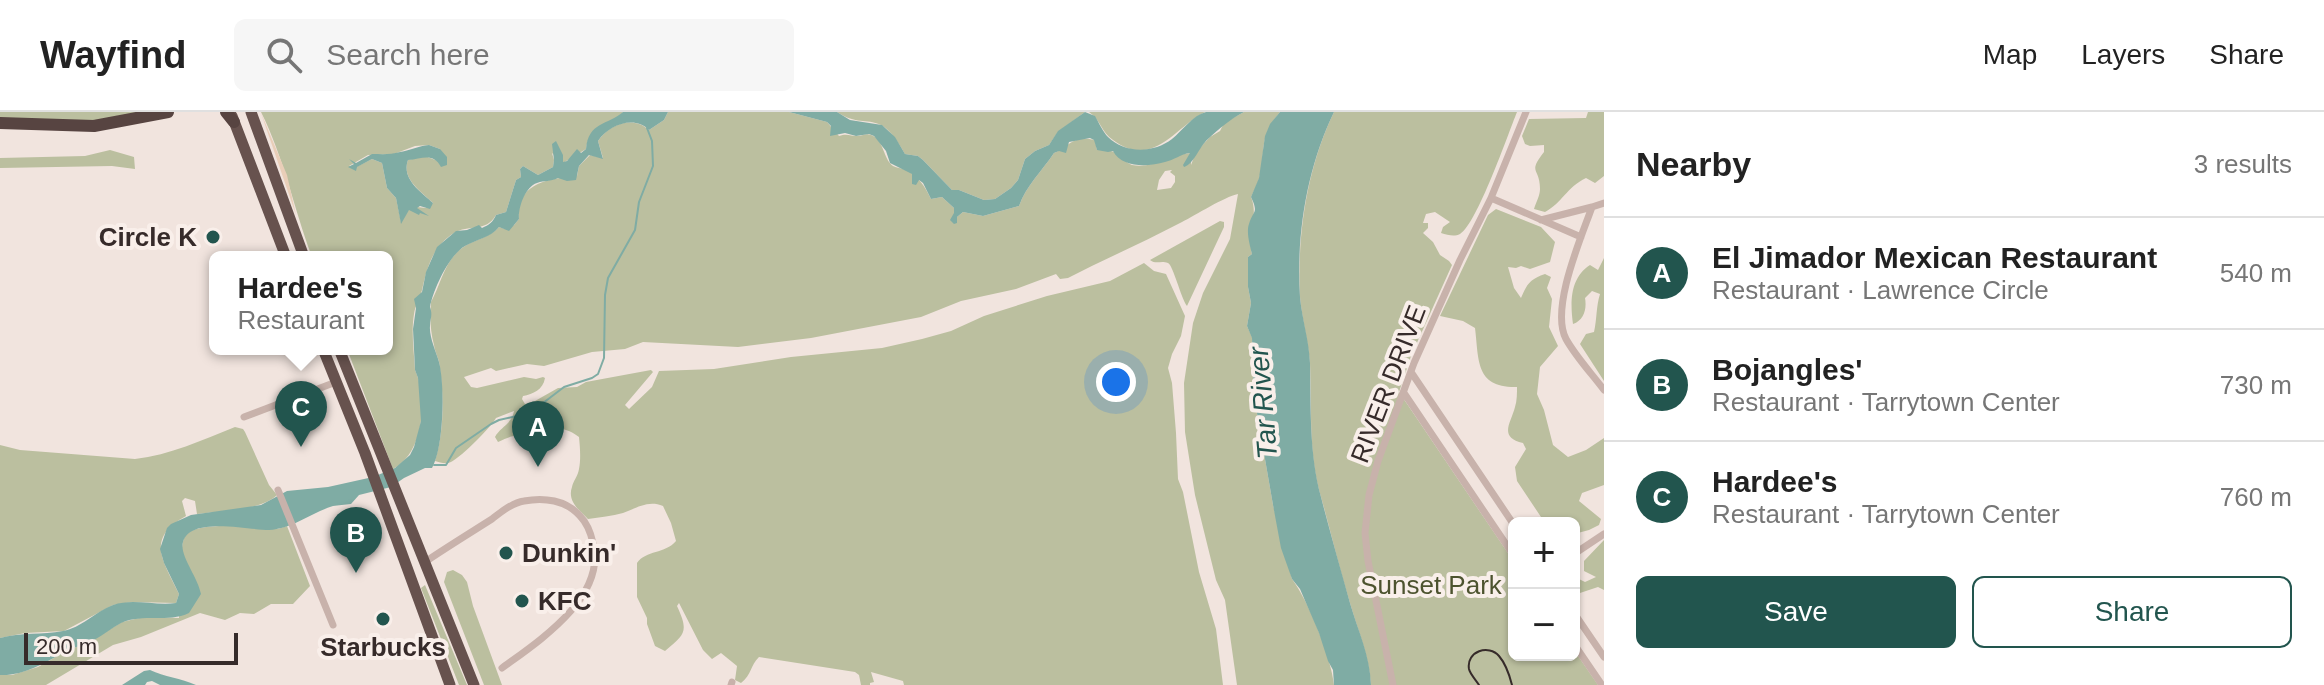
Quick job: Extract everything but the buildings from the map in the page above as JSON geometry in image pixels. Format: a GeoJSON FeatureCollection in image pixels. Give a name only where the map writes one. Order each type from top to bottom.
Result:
{"type":"FeatureCollection","features":[{"type":"Feature","properties":{"kind":"highway"},"geometry":{"type":"LineString","coordinates":[[0,123],[94,126],[168,112]]}},
{"type":"Feature","properties":{"kind":"highway"},"geometry":{"type":"LineString","coordinates":[[251,112],[302,251]]}},
{"type":"Feature","properties":{"kind":"highway"},"geometry":{"type":"LineString","coordinates":[[230,115],[284,251]]}},
{"type":"Feature","properties":{"kind":"highway"},"geometry":{"type":"LineString","coordinates":[[325,355],[365,453],[450,685]]}},
{"type":"Feature","properties":{"kind":"highway"},"geometry":{"type":"LineString","coordinates":[[341,355],[474,685]]}},
{"type":"Feature","properties":{"kind":"street","name":"RIVER DRIVE"},"geometry":{"type":"LineString","coordinates":[[1393,685],[1371,586],[1365,533],[1369,495],[1378,461],[1411,372],[1491,198],[1526,112]]}},
{"type":"Feature","properties":{"kind":"street"},"geometry":{"type":"LineString","coordinates":[[1491,198],[1581,237]]}},
{"type":"Feature","properties":{"kind":"street"},"geometry":{"type":"LineString","coordinates":[[1541,220],[1604,203]]}},
{"type":"Feature","properties":{"kind":"street"},"geometry":{"type":"LineString","coordinates":[[1592,207],[1562,300],[1561,319],[1565,338],[1604,390]]}},
{"type":"Feature","properties":{"kind":"street"},"geometry":{"type":"LineString","coordinates":[[1411,372],[1509,517]]}},
{"type":"Feature","properties":{"kind":"street"},"geometry":{"type":"LineString","coordinates":[[244,417],[336,382]]}},
{"type":"Feature","properties":{"kind":"street"},"geometry":{"type":"LineString","coordinates":[[1404,393],[1508,547]]}},
{"type":"Feature","properties":{"kind":"street"},"geometry":{"type":"LineString","coordinates":[[278,490],[333,625]]}},
{"type":"Feature","properties":{"kind":"street"},"geometry":{"type":"LineString","coordinates":[[425,562],[523,501],[556,501],[580,516],[592,540],[596,557],[593,578],[571,610],[502,668]]}},
{"type":"Feature","properties":{"kind":"street"},"geometry":{"type":"LineString","coordinates":[[1580,550],[1604,534]]}},
{"type":"Feature","properties":{"kind":"street"},"geometry":{"type":"LineString","coordinates":[[1580,622],[1604,657]]}},
{"type":"Feature","properties":{"kind":"street"},"geometry":{"type":"LineString","coordinates":[[1580,653],[1602,685]]}},
{"type":"Feature","properties":{"kind":"green space"},"geometry":{"type":"Polygon","coordinates":[[[0,112],[144,112],[91,123],[0,120],[0,112]]]}},
{"type":"Feature","properties":{"kind":"green space"},"geometry":{"type":"Polygon","coordinates":[[[261,112],[623,112],[594,132],[586,149],[563,163],[552,153],[553,167],[538,175],[523,166],[506,212],[496,215],[487,224],[454,233],[436,251],[426,273],[413,321],[415,370],[421,395],[420,424],[411,451],[393,469],[349,355],[393,355],[393,251],[310,251],[261,112]],[[429,145],[415,146],[394,154],[368,155],[349,166],[356,167],[372,159],[382,163],[387,188],[396,198],[401,222],[409,209],[426,208],[433,203],[410,179],[408,160],[425,156],[438,161],[440,149],[429,145]]]}},
{"type":"Feature","properties":{"kind":"green space"},"geometry":{"type":"Polygon","coordinates":[[[668,112],[789,112],[827,122],[839,136],[868,134],[879,141],[893,166],[914,175],[931,199],[942,197],[954,208],[957,217],[963,212],[983,216],[1019,206],[1054,153],[1076,140],[1095,140],[1097,150],[1114,152],[1132,165],[1148,165],[1191,153],[1191,165],[1196,152],[1220,131],[1224,123],[1244,112],[1280,112],[1265,138],[1259,179],[1251,197],[1254,211],[1252,254],[1248,257],[1251,303],[1247,326],[1252,337],[1254,396],[1273,505],[1292,579],[1318,630],[1334,685],[1237,685],[1225,600],[1216,580],[1195,495],[1185,432],[1184,383],[1193,323],[1203,293],[1230,239],[1238,194],[1068,278],[1060,279],[1056,274],[1016,289],[961,301],[921,317],[811,338],[738,347],[643,342],[625,349],[592,352],[544,366],[527,364],[496,371],[491,368],[464,377],[471,387],[477,388],[524,377],[545,378],[537,391],[523,396],[525,404],[558,388],[577,387],[586,382],[651,370],[653,372],[625,405],[629,409],[652,387],[659,371],[714,369],[882,348],[951,331],[984,316],[1047,296],[1110,281],[1144,263],[1154,271],[1166,274],[1185,316],[1181,336],[1168,368],[1172,383],[1178,479],[1199,572],[1216,629],[1223,685],[904,685],[903,681],[871,672],[874,682],[861,685],[855,672],[759,657],[741,683],[735,680],[737,666],[721,653],[712,659],[703,650],[679,603],[677,606],[684,627],[681,636],[665,651],[655,646],[637,597],[637,563],[676,541],[671,523],[663,506],[652,504],[588,519],[571,497],[580,465],[579,437],[554,428],[516,435],[498,442],[495,437],[514,411],[496,418],[459,457],[448,463],[435,461],[443,403],[440,366],[431,329],[431,302],[453,257],[465,246],[499,227],[505,229],[514,225],[519,219],[523,197],[536,185],[577,176],[579,166],[590,155],[603,158],[598,141],[608,130],[629,122],[643,125],[649,130],[664,120],[668,112]],[[1172,170],[1165,171],[1157,190],[1171,188],[1175,176],[1170,172],[1172,170]]]}},
{"type":"Feature","properties":{"kind":"green space"},"geometry":{"type":"Polygon","coordinates":[[[837,112],[1085,112],[1058,132],[1049,145],[1025,159],[1018,180],[1011,188],[995,199],[984,200],[952,190],[918,156],[905,154],[884,127],[850,119],[837,112]]]}},
{"type":"Feature","properties":{"kind":"green space"},"geometry":{"type":"Polygon","coordinates":[[[1089,112],[1205,112],[1163,143],[1140,150],[1127,148],[1113,140],[1089,112]]]}},
{"type":"Feature","properties":{"kind":"green space","name":"Sunset Park"},"geometry":{"type":"Polygon","coordinates":[[[1334,112],[1517,112],[1483,197],[1467,227],[1458,235],[1441,233],[1450,222],[1435,212],[1426,214],[1423,223],[1428,223],[1428,228],[1423,233],[1452,265],[1411,356],[1399,392],[1508,553],[1508,661],[1580,659],[1598,685],[1371,685],[1366,653],[1317,480],[1312,447],[1310,363],[1299,273],[1306,202],[1334,112]]]}},
{"type":"Feature","properties":{"kind":"green space"},"geometry":{"type":"Polygon","coordinates":[[[1588,112],[1604,112],[1604,176],[1595,183],[1586,178],[1579,182],[1545,212],[1534,209],[1540,189],[1535,168],[1544,152],[1544,145],[1525,144],[1522,136],[1529,119],[1586,118],[1588,112]]]}},
{"type":"Feature","properties":{"kind":"green space"},"geometry":{"type":"Polygon","coordinates":[[[110,150],[134,157],[135,169],[112,166],[0,168],[0,158],[85,156],[110,150]]]}},
{"type":"Feature","properties":{"kind":"green space"},"geometry":{"type":"Polygon","coordinates":[[[1496,209],[1541,227],[1555,242],[1550,262],[1530,269],[1508,267],[1514,288],[1521,298],[1532,280],[1545,274],[1551,277],[1547,288],[1552,299],[1549,327],[1558,346],[1540,367],[1537,394],[1553,445],[1568,457],[1604,438],[1604,485],[1582,493],[1579,501],[1601,519],[1599,525],[1589,530],[1580,532],[1580,517],[1541,517],[1517,481],[1515,467],[1526,449],[1523,443],[1508,433],[1517,387],[1493,383],[1486,377],[1479,361],[1475,328],[1463,321],[1440,316],[1488,215],[1496,209]]]}},
{"type":"Feature","properties":{"kind":"green space"},"geometry":{"type":"Polygon","coordinates":[[[1220,221],[1224,222],[1224,227],[1187,306],[1170,265],[1150,260],[1220,221]]]}},
{"type":"Feature","properties":{"kind":"green space"},"geometry":{"type":"Polygon","coordinates":[[[1604,258],[1604,381],[1580,344],[1586,334],[1594,332],[1600,294],[1592,291],[1585,298],[1584,314],[1573,324],[1572,307],[1578,277],[1590,265],[1598,270],[1604,258]]]}},
{"type":"Feature","properties":{"kind":"green space"},"geometry":{"type":"Polygon","coordinates":[[[235,427],[245,432],[269,485],[277,495],[250,507],[197,514],[195,501],[185,498],[182,501],[186,516],[165,533],[161,551],[179,594],[176,603],[113,605],[64,631],[0,638],[0,445],[20,450],[135,459],[173,451],[235,427]]]}},
{"type":"Feature","properties":{"kind":"green space"},"geometry":{"type":"Polygon","coordinates":[[[214,526],[278,529],[287,526],[310,586],[293,604],[271,604],[254,614],[240,613],[225,620],[200,613],[113,645],[46,685],[0,685],[0,675],[12,675],[38,667],[122,622],[144,617],[179,618],[183,541],[191,531],[214,526]]]}},
{"type":"Feature","properties":{"kind":"green space"},"geometry":{"type":"Polygon","coordinates":[[[1604,540],[1604,590],[1598,587],[1580,593],[1580,580],[1585,582],[1596,577],[1584,571],[1584,561],[1604,540]]]}},
{"type":"Feature","properties":{"kind":"green space"},"geometry":{"type":"Polygon","coordinates":[[[453,570],[467,582],[502,685],[484,685],[444,582],[447,572],[453,570]]]}},
{"type":"Feature","properties":{"kind":"green space"},"geometry":{"type":"Polygon","coordinates":[[[425,585],[467,685],[459,685],[421,588],[425,585]]]}},
{"type":"Feature","properties":{"kind":"sand"},"geometry":{"type":"Polygon","coordinates":[[[261,113],[287,175],[296,215],[261,113]]]}},
{"type":"Feature","properties":{"kind":"water"},"geometry":{"type":"Polygon","coordinates":[[[623,112],[668,112],[664,120],[649,130],[629,123],[608,130],[598,141],[603,159],[589,155],[579,166],[576,180],[558,178],[533,185],[523,198],[519,219],[509,231],[499,227],[465,246],[453,257],[443,274],[430,307],[431,335],[441,372],[443,400],[439,446],[432,468],[425,468],[391,487],[359,495],[351,504],[333,506],[277,529],[221,526],[196,529],[183,542],[186,560],[201,594],[189,613],[129,620],[91,642],[34,668],[0,675],[0,638],[70,629],[121,603],[176,603],[179,594],[160,549],[171,524],[191,515],[261,505],[287,491],[328,487],[373,477],[395,468],[410,455],[421,421],[415,370],[414,299],[422,292],[426,272],[437,247],[456,231],[479,225],[482,228],[496,215],[506,212],[516,180],[521,177],[520,169],[523,166],[538,175],[553,167],[552,144],[556,141],[563,162],[567,161],[577,149],[581,153],[586,149],[595,129],[623,112]]]}},
{"type":"Feature","properties":{"kind":"water"},"geometry":{"type":"Polygon","coordinates":[[[789,112],[837,112],[850,120],[882,125],[895,137],[905,154],[918,156],[952,190],[984,200],[995,199],[1011,188],[1018,180],[1025,159],[1049,145],[1058,131],[1085,112],[1095,116],[1106,135],[1115,143],[1140,150],[1165,144],[1206,112],[1244,112],[1208,139],[1184,167],[1190,153],[1158,164],[1136,165],[1123,161],[1113,151],[1097,150],[1094,140],[1090,138],[1069,142],[1066,153],[1054,153],[1019,206],[983,216],[963,212],[954,224],[950,220],[954,208],[942,197],[931,199],[919,180],[916,185],[912,184],[912,174],[890,163],[886,151],[874,136],[845,133],[830,136],[831,126],[827,122],[789,112]]]}},
{"type":"Feature","properties":{"kind":"water","name":"Tar River"},"geometry":{"type":"Polygon","coordinates":[[[1280,112],[1334,112],[1317,156],[1305,202],[1300,249],[1300,297],[1309,354],[1314,464],[1366,653],[1371,685],[1334,685],[1333,670],[1319,633],[1300,589],[1292,579],[1281,548],[1254,396],[1252,338],[1247,326],[1251,303],[1248,257],[1252,254],[1248,227],[1255,209],[1251,197],[1259,178],[1265,136],[1280,112]]]}},
{"type":"Feature","properties":{"kind":"water"},"geometry":{"type":"Polygon","coordinates":[[[429,145],[440,149],[447,157],[447,165],[441,167],[434,159],[427,158],[408,160],[407,173],[413,184],[433,203],[430,209],[417,208],[429,216],[409,210],[401,224],[396,198],[387,188],[382,163],[372,159],[357,167],[356,171],[348,167],[354,164],[349,159],[356,163],[372,154],[393,154],[429,145]]]}},
{"type":"Feature","properties":{"kind":"water"},"geometry":{"type":"Polygon","coordinates":[[[150,670],[196,685],[160,685],[152,681],[145,685],[122,685],[150,670]]]}},
{"type":"Feature","properties":{"kind":"waterway"},"geometry":{"type":"LineString","coordinates":[[434,465],[446,465],[456,448],[491,424],[530,413],[564,387],[598,374],[604,358],[608,278],[635,230],[639,202],[653,166],[652,141],[647,128]]}},
{"type":"Feature","properties":{"kind":"tram line"},"geometry":{"type":"LineString","coordinates":[[1479,685],[1470,671],[1469,663],[1475,654],[1484,650],[1499,656],[1512,685]]}},
{"type":"Feature","properties":{"kind":"place","name":"Circle K"},"geometry":{"type":"Point","coordinates":[213,237]}},
{"type":"Feature","properties":{"kind":"place","name":"Hardee's"},"geometry":{"type":"Point","coordinates":[301,447]}},
{"type":"Feature","properties":{"kind":"place","name":"El Jimador Mexican Restaurant"},"geometry":{"type":"Point","coordinates":[538,467]}},
{"type":"Feature","properties":{"kind":"place","name":"Dunkin'"},"geometry":{"type":"Point","coordinates":[506,553]}},
{"type":"Feature","properties":{"kind":"place","name":"Bojangles'"},"geometry":{"type":"Point","coordinates":[356,573]}},
{"type":"Feature","properties":{"kind":"place","name":"KFC"},"geometry":{"type":"Point","coordinates":[522,601]}},
{"type":"Feature","properties":{"kind":"place","name":"Starbucks"},"geometry":{"type":"Point","coordinates":[383,619]}}]}
